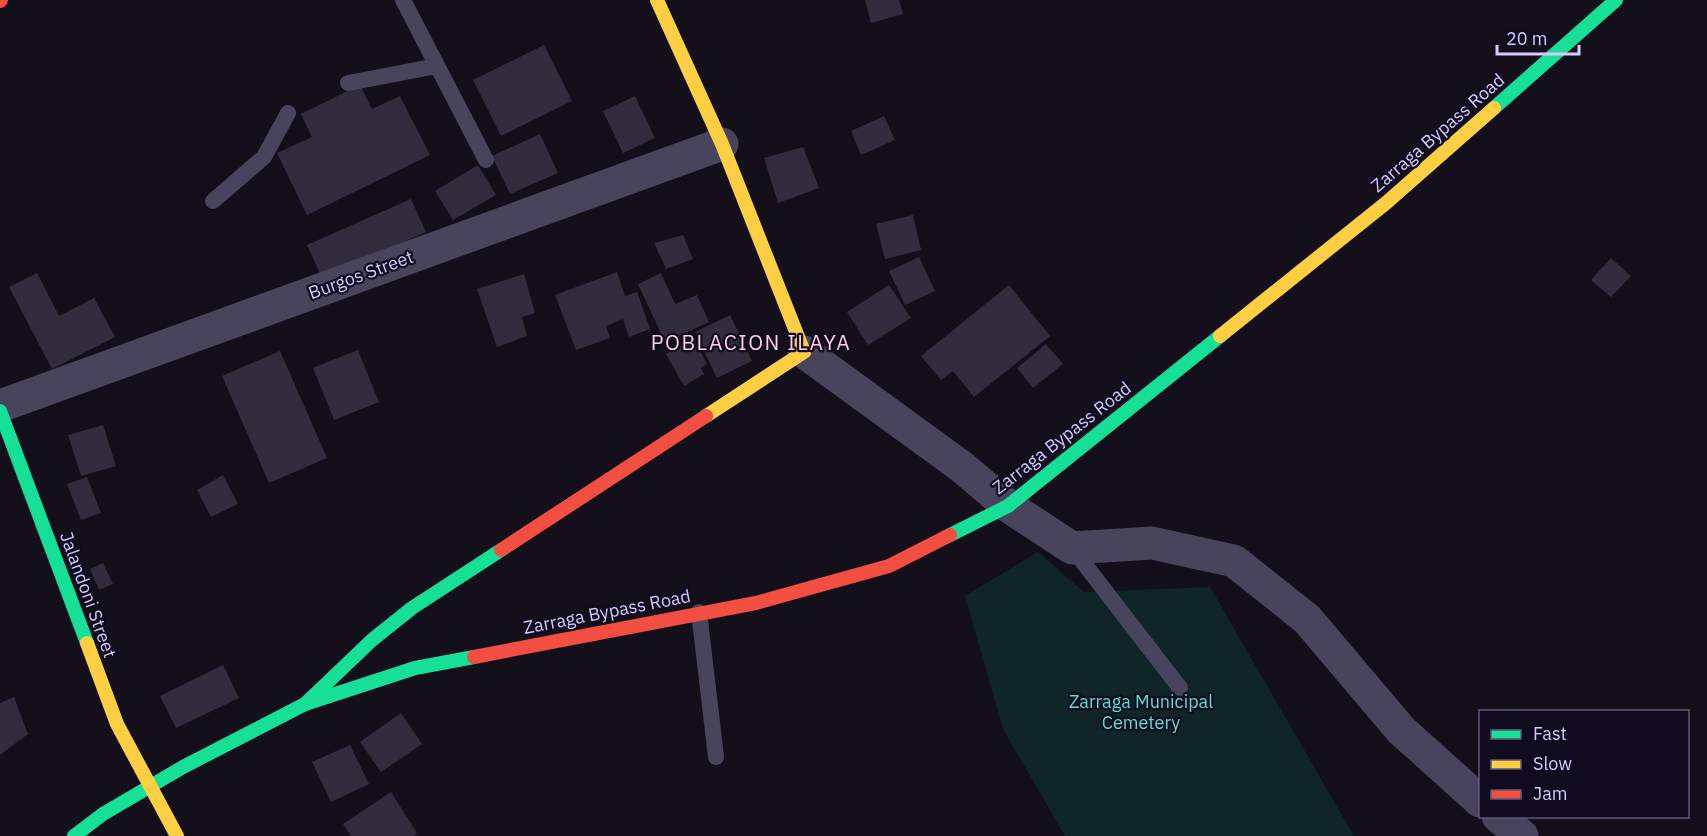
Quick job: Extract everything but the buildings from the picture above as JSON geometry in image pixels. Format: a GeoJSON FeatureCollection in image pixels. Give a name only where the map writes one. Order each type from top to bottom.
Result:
{"type":"FeatureCollection","features":[{"type":"Feature","properties":{"kind":"main road"},"geometry":{"type":"LineString","coordinates":[[305,704],[372,640],[412,608],[804,352],[722,144],[657,0]]}},
{"type":"Feature","properties":{"kind":"main road","name":"Zarraga Bypass Road"},"geometry":{"type":"LineString","coordinates":[[74,836],[103,814],[151,789],[183,767],[305,704],[415,668],[699,612],[756,603],[890,566],[1008,506],[1386,203],[1616,0]]}},
{"type":"Feature","properties":{"kind":"main road","name":"Jalandoni Street"},"geometry":{"type":"LineString","coordinates":[[0,411],[117,724],[177,836]]}},
{"type":"Feature","properties":{"kind":"street","name":"Burgos Street"},"geometry":{"type":"LineString","coordinates":[[0,406],[722,144]]}},
{"type":"Feature","properties":{"kind":"street"},"geometry":{"type":"LineString","coordinates":[[804,352],[962,467],[1008,506],[1072,548],[1152,543],[1234,561],[1307,619],[1401,730],[1479,800]]}},
{"type":"Feature","properties":{"kind":"street"},"geometry":{"type":"LineString","coordinates":[[1500,818],[1522,836]]}},
{"type":"Feature","properties":{"kind":"lane"},"geometry":{"type":"LineString","coordinates":[[403,0],[486,160]]}},
{"type":"Feature","properties":{"kind":"lane"},"geometry":{"type":"LineString","coordinates":[[348,83],[437,66]]}},
{"type":"Feature","properties":{"kind":"lane"},"geometry":{"type":"LineString","coordinates":[[213,201],[264,157],[288,113]]}},
{"type":"Feature","properties":{"kind":"lane"},"geometry":{"type":"LineString","coordinates":[[1072,548],[1180,688]]}},
{"type":"Feature","properties":{"kind":"lane"},"geometry":{"type":"LineString","coordinates":[[699,612],[716,757]]}},
{"type":"Feature","properties":{"kind":"green space","name":"Zarraga Municipal Cemetery"},"geometry":{"type":"Polygon","coordinates":[[[1038,552],[1084,592],[1210,587],[1354,836],[1065,836],[1003,729],[965,596],[1038,552]]]}},
{"type":"Feature","properties":{"kind":"traffic: fast"},"geometry":{"type":"LineString","coordinates":[[1494,108],[1616,0]]}},
{"type":"Feature","properties":{"kind":"traffic: fast"},"geometry":{"type":"LineString","coordinates":[[950,535],[1008,506],[1220,336]]}},
{"type":"Feature","properties":{"kind":"traffic: fast"},"geometry":{"type":"LineString","coordinates":[[0,411],[87,643]]}},
{"type":"Feature","properties":{"kind":"traffic: fast"},"geometry":{"type":"LineString","coordinates":[[305,704],[372,640],[412,608],[501,550]]}},
{"type":"Feature","properties":{"kind":"traffic: fast"},"geometry":{"type":"LineString","coordinates":[[74,836],[103,814],[183,767],[305,704],[415,668],[474,657]]}},
{"type":"Feature","properties":{"kind":"traffic: slow"},"geometry":{"type":"LineString","coordinates":[[657,0],[722,144],[804,352],[706,416]]}},
{"type":"Feature","properties":{"kind":"traffic: slow"},"geometry":{"type":"LineString","coordinates":[[1220,336],[1386,203],[1494,108]]}},
{"type":"Feature","properties":{"kind":"traffic: slow"},"geometry":{"type":"LineString","coordinates":[[87,643],[117,724],[177,836]]}},
{"type":"Feature","properties":{"kind":"traffic: jam"},"geometry":{"type":"LineString","coordinates":[[501,550],[706,416]]}},
{"type":"Feature","properties":{"kind":"traffic: jam"},"geometry":{"type":"LineString","coordinates":[[474,657],[756,603],[889,566],[950,535]]}},
{"type":"Feature","properties":{"kind":"district","name":"POBLACION ILAYA"},"geometry":{"type":"Point","coordinates":[751,343]}}]}
